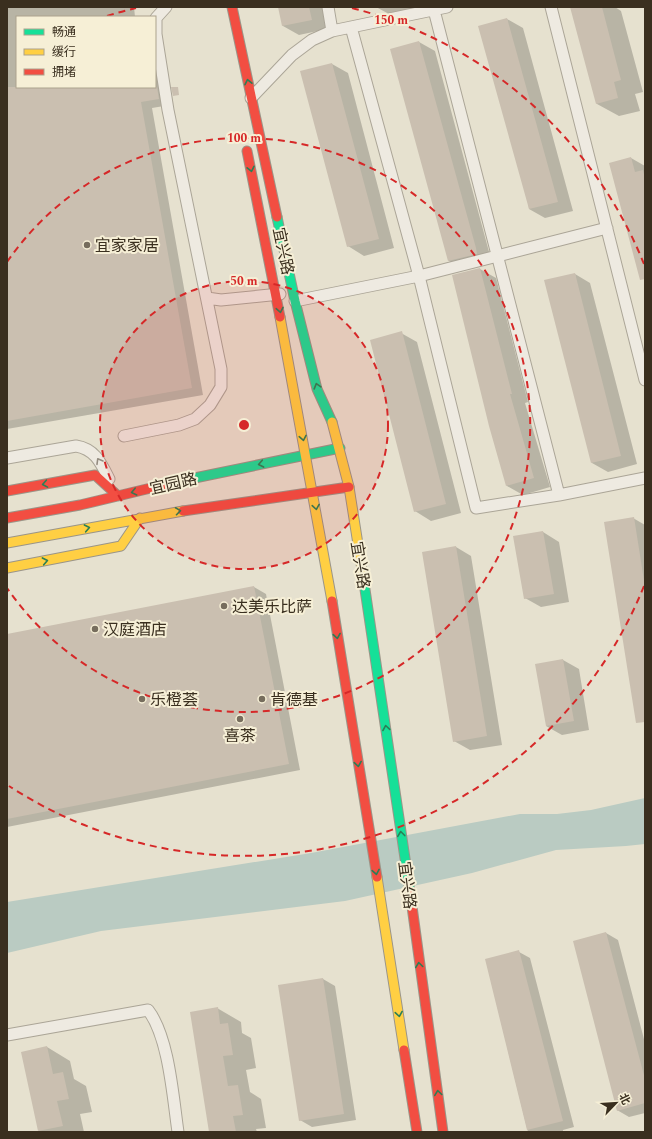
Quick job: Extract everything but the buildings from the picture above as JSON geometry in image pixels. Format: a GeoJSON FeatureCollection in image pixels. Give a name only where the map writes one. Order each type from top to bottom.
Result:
{"type":"FeatureCollection","features":[{"type":"Feature","properties":{"kind":"street","name":"宜兴路"},"geometry":{"type":"LineString","coordinates":[[232,7],[294,297],[317,389],[334,427],[349,487],[398,808],[411,914],[443,1132]]}},
{"type":"Feature","properties":{"kind":"street","name":"宜兴路"},"geometry":{"type":"LineString","coordinates":[[245,139],[277,294],[307,455],[385,920],[418,1132]]}},
{"type":"Feature","properties":{"kind":"street","name":"宜园路"},"geometry":{"type":"LineString","coordinates":[[7,518],[118,496],[199,476],[340,448]]}},
{"type":"Feature","properties":{"kind":"street"},"geometry":{"type":"LineString","coordinates":[[7,491],[94,475],[118,496]]}},
{"type":"Feature","properties":{"kind":"street","name":"宜园路"},"geometry":{"type":"LineString","coordinates":[[7,543],[140,518],[349,487]]}},
{"type":"Feature","properties":{"kind":"street","name":"宜园路"},"geometry":{"type":"LineString","coordinates":[[7,568],[120,546],[140,518]]}},
{"type":"Feature","properties":{"kind":"lane"},"geometry":{"type":"LineString","coordinates":[[124,436],[179,425],[195,420],[210,405],[220,387],[221,369],[168,110],[156,34],[156,18],[166,7]]}},
{"type":"Feature","properties":{"kind":"lane"},"geometry":{"type":"LineString","coordinates":[[328,7],[332,31]]}},
{"type":"Feature","properties":{"kind":"lane"},"geometry":{"type":"LineString","coordinates":[[251,98],[292,55],[312,40],[332,31],[447,7]]}},
{"type":"Feature","properties":{"kind":"lane"},"geometry":{"type":"LineString","coordinates":[[551,7],[645,380]]}},
{"type":"Feature","properties":{"kind":"lane"},"geometry":{"type":"LineString","coordinates":[[427,10],[497,256],[559,495]]}},
{"type":"Feature","properties":{"kind":"lane"},"geometry":{"type":"LineString","coordinates":[[350,27],[419,276],[476,508],[559,495],[645,478]]}},
{"type":"Feature","properties":{"kind":"lane"},"geometry":{"type":"LineString","coordinates":[[207,298],[227,299],[277,294],[294,297],[419,276],[607,228]]}},
{"type":"Feature","properties":{"kind":"lane"},"geometry":{"type":"LineString","coordinates":[[7,458],[76,446],[84,447],[97,456],[118,496]]}},
{"type":"Feature","properties":{"kind":"lane"},"geometry":{"type":"LineString","coordinates":[[7,1035],[148,1010],[153,1017],[165,1049],[178,1132]]}},
{"type":"Feature","properties":{"kind":"shaded area"},"geometry":{"type":"Polygon","coordinates":[[[645,798],[645,844],[556,850],[472,873],[345,901],[101,931],[7,953],[7,902],[311,853],[520,814],[557,814],[591,810],[645,798]]]}},
{"type":"Feature","properties":{"kind":"traffic: fast"},"geometry":{"type":"LineString","coordinates":[[277,217],[295,301],[317,389],[332,422]]}},
{"type":"Feature","properties":{"kind":"traffic: fast"},"geometry":{"type":"LineString","coordinates":[[180,481],[340,448]]}},
{"type":"Feature","properties":{"kind":"traffic: fast"},"geometry":{"type":"LineString","coordinates":[[363,576],[410,892]]}},
{"type":"Feature","properties":{"kind":"traffic: slow"},"geometry":{"type":"LineString","coordinates":[[280,317],[332,601]]}},
{"type":"Feature","properties":{"kind":"traffic: slow"},"geometry":{"type":"LineString","coordinates":[[332,422],[349,487],[363,576]]}},
{"type":"Feature","properties":{"kind":"traffic: slow"},"geometry":{"type":"LineString","coordinates":[[7,543],[183,511]]}},
{"type":"Feature","properties":{"kind":"traffic: slow"},"geometry":{"type":"LineString","coordinates":[[7,568],[121,546],[140,518]]}},
{"type":"Feature","properties":{"kind":"traffic: slow"},"geometry":{"type":"LineString","coordinates":[[377,877],[404,1050]]}},
{"type":"Feature","properties":{"kind":"traffic: jam"},"geometry":{"type":"LineString","coordinates":[[232,7],[277,217]]}},
{"type":"Feature","properties":{"kind":"traffic: jam"},"geometry":{"type":"LineString","coordinates":[[247,151],[280,317]]}},
{"type":"Feature","properties":{"kind":"traffic: jam"},"geometry":{"type":"LineString","coordinates":[[7,491],[95,475],[118,496]]}},
{"type":"Feature","properties":{"kind":"traffic: jam"},"geometry":{"type":"LineString","coordinates":[[7,518],[80,505],[180,481]]}},
{"type":"Feature","properties":{"kind":"traffic: jam"},"geometry":{"type":"LineString","coordinates":[[183,511],[349,487]]}},
{"type":"Feature","properties":{"kind":"traffic: jam"},"geometry":{"type":"LineString","coordinates":[[332,601],[377,877]]}},
{"type":"Feature","properties":{"kind":"traffic: jam"},"geometry":{"type":"LineString","coordinates":[[410,892],[443,1132]]}},
{"type":"Feature","properties":{"kind":"traffic: jam"},"geometry":{"type":"LineString","coordinates":[[404,1050],[417,1132]]}},
{"type":"Feature","properties":{"kind":"place","name":"宜家家居"},"geometry":{"type":"Point","coordinates":[87,245]}},
{"type":"Feature","properties":{"kind":"place","name":"达美乐比萨"},"geometry":{"type":"Point","coordinates":[224,606]}},
{"type":"Feature","properties":{"kind":"place","name":"汉庭酒店"},"geometry":{"type":"Point","coordinates":[95,629]}},
{"type":"Feature","properties":{"kind":"place","name":"乐橙荟"},"geometry":{"type":"Point","coordinates":[142,699]}},
{"type":"Feature","properties":{"kind":"place","name":"肯德基"},"geometry":{"type":"Point","coordinates":[262,699]}},
{"type":"Feature","properties":{"kind":"place","name":"喜茶"},"geometry":{"type":"Point","coordinates":[240,719]}}]}
